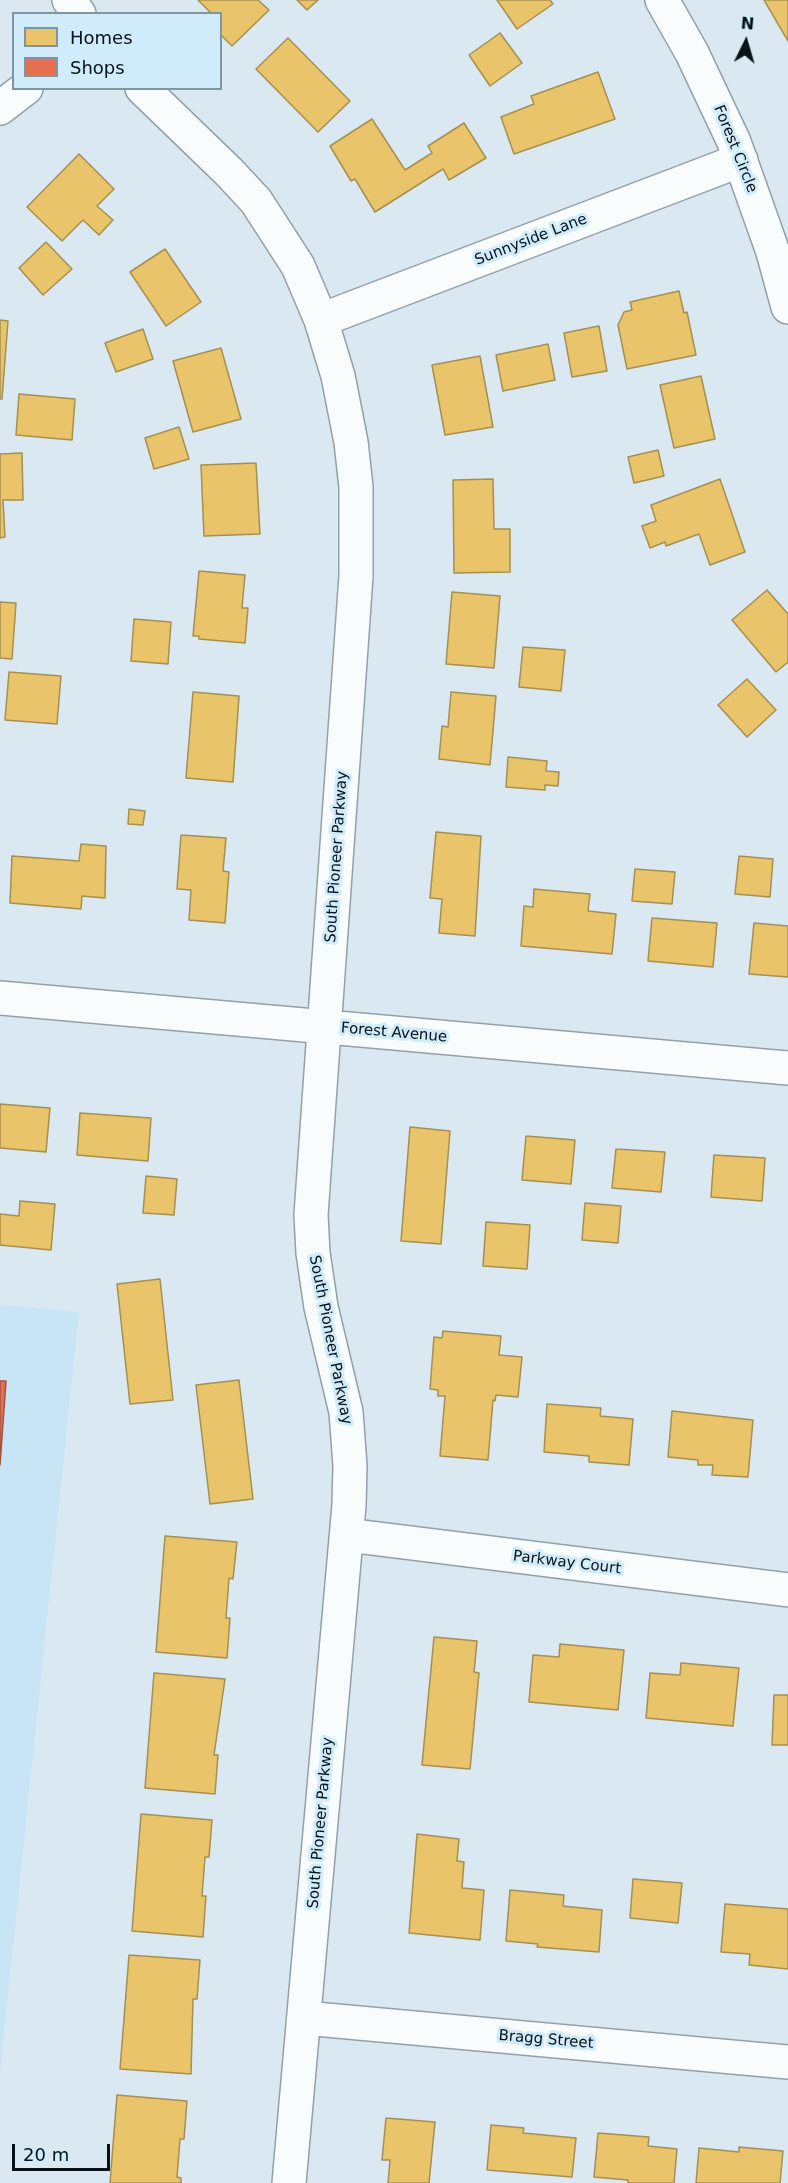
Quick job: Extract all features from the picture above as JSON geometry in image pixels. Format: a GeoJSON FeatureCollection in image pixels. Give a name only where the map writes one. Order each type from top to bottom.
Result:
{"type":"FeatureCollection","features":[{"type":"Feature","properties":{"kind":"street","name":"Forest Circle"},"geometry":{"type":"LineString","coordinates":[[662,0],[692,54],[741,160],[773,252],[788,307]]}},
{"type":"Feature","properties":{"kind":"street"},"geometry":{"type":"LineString","coordinates":[[0,108],[24,90]]}},
{"type":"Feature","properties":{"kind":"street","name":"South Pioneer Parkway"},"geometry":{"type":"LineString","coordinates":[[144,90],[229,172],[260,206],[298,266],[321,320],[347,420],[356,487],[357,531],[326,1027],[313,1184],[312,1230],[321,1308],[342,1389],[349,1435],[350,1474],[289,2183]]}},
{"type":"Feature","properties":{"kind":"street","name":"Sunnyside Lane"},"geometry":{"type":"LineString","coordinates":[[321,320],[741,160]]}},
{"type":"Feature","properties":{"kind":"street","name":"Forest Avenue"},"geometry":{"type":"LineString","coordinates":[[0,999],[788,1068]]}},
{"type":"Feature","properties":{"kind":"street","name":"Parkway Court"},"geometry":{"type":"LineString","coordinates":[[346,1535],[788,1590]]}},
{"type":"Feature","properties":{"kind":"street","name":"Bragg Street"},"geometry":{"type":"LineString","coordinates":[[304,2018],[788,2062]]}},
{"type":"Feature","properties":{"kind":"shaded area"},"geometry":{"type":"Polygon","coordinates":[[[0,1305],[79,1312],[0,2071],[0,1305]]]}},
{"type":"Feature","properties":{"kind":"building: Homes"},"geometry":{"type":"Polygon","coordinates":[[[198,0],[258,0],[269,10],[232,46],[222,36],[222,12],[210,12],[198,0]]]}},
{"type":"Feature","properties":{"kind":"building: Homes"},"geometry":{"type":"Polygon","coordinates":[[[297,0],[318,0],[307,10],[297,0]]]}},
{"type":"Feature","properties":{"kind":"building: Homes"},"geometry":{"type":"Polygon","coordinates":[[[497,0],[550,0],[553,4],[517,29],[497,0]]]}},
{"type":"Feature","properties":{"kind":"building: Homes"},"geometry":{"type":"Polygon","coordinates":[[[764,0],[788,0],[788,41],[764,0]]]}},
{"type":"Feature","properties":{"kind":"building: Homes"},"geometry":{"type":"Polygon","coordinates":[[[500,33],[522,63],[490,86],[469,55],[500,33]]]}},
{"type":"Feature","properties":{"kind":"building: Homes"},"geometry":{"type":"Polygon","coordinates":[[[288,38],[350,101],[318,132],[256,69],[288,38]]]}},
{"type":"Feature","properties":{"kind":"building: Homes"},"geometry":{"type":"Polygon","coordinates":[[[598,72],[615,119],[514,154],[501,117],[534,104],[531,96],[598,72]]]}},
{"type":"Feature","properties":{"kind":"building: Homes"},"geometry":{"type":"Polygon","coordinates":[[[372,119],[405,170],[432,153],[428,146],[464,123],[486,158],[449,180],[443,169],[375,212],[355,179],[351,181],[330,146],[372,119]]]}},
{"type":"Feature","properties":{"kind":"building: Homes"},"geometry":{"type":"Polygon","coordinates":[[[79,154],[114,189],[97,206],[113,220],[99,235],[83,220],[62,241],[27,207],[79,154]]]}},
{"type":"Feature","properties":{"kind":"building: Homes"},"geometry":{"type":"Polygon","coordinates":[[[46,242],[72,269],[43,295],[19,268],[46,242]]]}},
{"type":"Feature","properties":{"kind":"building: Homes"},"geometry":{"type":"Polygon","coordinates":[[[165,249],[201,302],[166,326],[130,272],[165,249]]]}},
{"type":"Feature","properties":{"kind":"building: Homes"},"geometry":{"type":"Polygon","coordinates":[[[679,291],[684,313],[687,312],[696,355],[627,369],[618,325],[624,312],[632,310],[630,302],[679,291]]]}},
{"type":"Feature","properties":{"kind":"building: Homes"},"geometry":{"type":"Polygon","coordinates":[[[0,320],[8,321],[2,399],[0,399],[0,320]]]}},
{"type":"Feature","properties":{"kind":"building: Homes"},"geometry":{"type":"Polygon","coordinates":[[[599,326],[607,371],[572,377],[564,333],[599,326]]]}},
{"type":"Feature","properties":{"kind":"building: Homes"},"geometry":{"type":"Polygon","coordinates":[[[143,329],[153,359],[116,372],[105,343],[143,329]]]}},
{"type":"Feature","properties":{"kind":"building: Homes"},"geometry":{"type":"Polygon","coordinates":[[[548,344],[555,380],[503,391],[496,355],[548,344]]]}},
{"type":"Feature","properties":{"kind":"building: Homes"},"geometry":{"type":"Polygon","coordinates":[[[221,348],[241,419],[193,432],[173,361],[221,348]]]}},
{"type":"Feature","properties":{"kind":"building: Homes"},"geometry":{"type":"Polygon","coordinates":[[[480,356],[493,427],[445,435],[432,365],[480,356]]]}},
{"type":"Feature","properties":{"kind":"building: Homes"},"geometry":{"type":"Polygon","coordinates":[[[701,376],[715,439],[674,448],[660,385],[701,376]]]}},
{"type":"Feature","properties":{"kind":"building: Homes"},"geometry":{"type":"Polygon","coordinates":[[[19,394],[75,399],[72,440],[16,435],[19,394]]]}},
{"type":"Feature","properties":{"kind":"building: Homes"},"geometry":{"type":"Polygon","coordinates":[[[179,427],[189,459],[154,469],[145,438],[179,427]]]}},
{"type":"Feature","properties":{"kind":"building: Homes"},"geometry":{"type":"Polygon","coordinates":[[[658,450],[664,476],[634,483],[628,457],[658,450]]]}},
{"type":"Feature","properties":{"kind":"building: Homes"},"geometry":{"type":"Polygon","coordinates":[[[22,453],[23,500],[3,500],[5,537],[0,538],[0,454],[22,453]]]}},
{"type":"Feature","properties":{"kind":"building: Homes"},"geometry":{"type":"Polygon","coordinates":[[[256,463],[260,534],[204,536],[201,465],[256,463]]]}},
{"type":"Feature","properties":{"kind":"building: Homes"},"geometry":{"type":"Polygon","coordinates":[[[493,479],[494,529],[510,529],[510,572],[454,573],[453,480],[493,479]]]}},
{"type":"Feature","properties":{"kind":"building: Homes"},"geometry":{"type":"Polygon","coordinates":[[[720,479],[745,552],[710,565],[699,534],[666,546],[665,542],[650,548],[642,526],[656,521],[651,505],[720,479]]]}},
{"type":"Feature","properties":{"kind":"building: Homes"},"geometry":{"type":"Polygon","coordinates":[[[199,571],[245,575],[242,608],[248,608],[245,643],[199,639],[199,636],[193,636],[199,571]]]}},
{"type":"Feature","properties":{"kind":"building: Homes"},"geometry":{"type":"Polygon","coordinates":[[[767,590],[788,614],[788,662],[776,672],[732,620],[767,590]]]}},
{"type":"Feature","properties":{"kind":"building: Homes"},"geometry":{"type":"Polygon","coordinates":[[[452,592],[500,596],[494,668],[446,664],[452,592]]]}},
{"type":"Feature","properties":{"kind":"building: Homes"},"geometry":{"type":"Polygon","coordinates":[[[0,602],[16,603],[12,659],[0,658],[0,602]]]}},
{"type":"Feature","properties":{"kind":"building: Homes"},"geometry":{"type":"Polygon","coordinates":[[[134,619],[171,622],[168,664],[131,661],[134,619]]]}},
{"type":"Feature","properties":{"kind":"building: Homes"},"geometry":{"type":"Polygon","coordinates":[[[523,647],[565,650],[561,691],[519,687],[523,647]]]}},
{"type":"Feature","properties":{"kind":"building: Homes"},"geometry":{"type":"Polygon","coordinates":[[[9,672],[61,676],[57,724],[5,720],[9,672]]]}},
{"type":"Feature","properties":{"kind":"building: Homes"},"geometry":{"type":"Polygon","coordinates":[[[747,679],[776,710],[747,737],[718,705],[747,679]]]}},
{"type":"Feature","properties":{"kind":"building: Homes"},"geometry":{"type":"Polygon","coordinates":[[[193,692],[239,696],[233,782],[186,778],[193,692]]]}},
{"type":"Feature","properties":{"kind":"building: Homes"},"geometry":{"type":"Polygon","coordinates":[[[451,692],[496,696],[490,765],[439,759],[442,726],[448,727],[451,692]]]}},
{"type":"Feature","properties":{"kind":"building: Homes"},"geometry":{"type":"Polygon","coordinates":[[[508,757],[547,761],[546,771],[559,772],[558,786],[545,785],[545,790],[506,787],[508,757]]]}},
{"type":"Feature","properties":{"kind":"building: Homes"},"geometry":{"type":"Polygon","coordinates":[[[129,809],[145,811],[143,825],[128,824],[129,809]]]}},
{"type":"Feature","properties":{"kind":"building: Homes"},"geometry":{"type":"Polygon","coordinates":[[[436,832],[481,836],[475,936],[439,933],[442,899],[430,898],[436,832]]]}},
{"type":"Feature","properties":{"kind":"building: Homes"},"geometry":{"type":"Polygon","coordinates":[[[181,835],[226,838],[223,871],[229,872],[225,923],[189,920],[191,890],[177,889],[181,835]]]}},
{"type":"Feature","properties":{"kind":"building: Homes"},"geometry":{"type":"Polygon","coordinates":[[[81,844],[106,846],[105,898],[82,896],[81,909],[10,903],[12,856],[79,861],[81,844]]]}},
{"type":"Feature","properties":{"kind":"building: Homes"},"geometry":{"type":"Polygon","coordinates":[[[739,856],[773,859],[770,897],[735,894],[739,856]]]}},
{"type":"Feature","properties":{"kind":"building: Homes"},"geometry":{"type":"Polygon","coordinates":[[[635,869],[675,872],[672,904],[632,901],[635,869]]]}},
{"type":"Feature","properties":{"kind":"building: Homes"},"geometry":{"type":"Polygon","coordinates":[[[534,889],[590,894],[588,911],[616,914],[612,954],[521,946],[524,906],[533,907],[534,889]]]}},
{"type":"Feature","properties":{"kind":"building: Homes"},"geometry":{"type":"Polygon","coordinates":[[[652,918],[717,923],[713,967],[648,961],[652,918]]]}},
{"type":"Feature","properties":{"kind":"building: Homes"},"geometry":{"type":"Polygon","coordinates":[[[754,923],[788,926],[788,977],[749,974],[754,923]]]}},
{"type":"Feature","properties":{"kind":"building: Homes"},"geometry":{"type":"Polygon","coordinates":[[[0,1104],[50,1108],[46,1152],[0,1148],[0,1104]]]}},
{"type":"Feature","properties":{"kind":"building: Homes"},"geometry":{"type":"Polygon","coordinates":[[[80,1113],[151,1118],[148,1161],[77,1155],[80,1113]]]}},
{"type":"Feature","properties":{"kind":"building: Homes"},"geometry":{"type":"Polygon","coordinates":[[[410,1127],[450,1131],[441,1244],[401,1241],[410,1127]]]}},
{"type":"Feature","properties":{"kind":"building: Homes"},"geometry":{"type":"Polygon","coordinates":[[[526,1136],[575,1140],[571,1184],[522,1180],[526,1136]]]}},
{"type":"Feature","properties":{"kind":"building: Homes"},"geometry":{"type":"Polygon","coordinates":[[[616,1149],[665,1152],[661,1192],[612,1188],[616,1149]]]}},
{"type":"Feature","properties":{"kind":"building: Homes"},"geometry":{"type":"Polygon","coordinates":[[[714,1155],[765,1158],[762,1201],[711,1197],[714,1155]]]}},
{"type":"Feature","properties":{"kind":"building: Homes"},"geometry":{"type":"Polygon","coordinates":[[[146,1176],[177,1179],[174,1215],[143,1213],[146,1176]]]}},
{"type":"Feature","properties":{"kind":"building: Homes"},"geometry":{"type":"Polygon","coordinates":[[[20,1201],[55,1204],[51,1250],[0,1245],[0,1214],[19,1216],[20,1201]]]}},
{"type":"Feature","properties":{"kind":"building: Homes"},"geometry":{"type":"Polygon","coordinates":[[[585,1203],[621,1206],[618,1243],[582,1240],[585,1203]]]}},
{"type":"Feature","properties":{"kind":"building: Homes"},"geometry":{"type":"Polygon","coordinates":[[[486,1222],[530,1225],[527,1269],[483,1266],[486,1222]]]}},
{"type":"Feature","properties":{"kind":"building: Homes"},"geometry":{"type":"Polygon","coordinates":[[[160,1279],[173,1400],[130,1404],[117,1284],[160,1279]]]}},
{"type":"Feature","properties":{"kind":"building: Homes"},"geometry":{"type":"Polygon","coordinates":[[[443,1331],[501,1336],[499,1355],[522,1357],[518,1397],[496,1395],[495,1401],[493,1400],[488,1460],[440,1456],[445,1396],[438,1396],[438,1390],[430,1389],[434,1337],[442,1338],[443,1331]]]}},
{"type":"Feature","properties":{"kind":"building: Homes"},"geometry":{"type":"Polygon","coordinates":[[[239,1380],[253,1499],[210,1504],[196,1385],[239,1380]]]}},
{"type":"Feature","properties":{"kind":"building: Homes"},"geometry":{"type":"Polygon","coordinates":[[[547,1404],[601,1408],[600,1416],[633,1419],[629,1465],[589,1462],[589,1456],[544,1452],[547,1404]]]}},
{"type":"Feature","properties":{"kind":"building: Homes"},"geometry":{"type":"Polygon","coordinates":[[[672,1411],[753,1420],[748,1477],[712,1475],[713,1465],[698,1465],[698,1460],[668,1457],[672,1411]]]}},
{"type":"Feature","properties":{"kind":"building: Homes"},"geometry":{"type":"Polygon","coordinates":[[[165,1536],[237,1542],[233,1579],[229,1578],[226,1618],[230,1618],[227,1658],[156,1652],[165,1536]]]}},
{"type":"Feature","properties":{"kind":"building: Homes"},"geometry":{"type":"Polygon","coordinates":[[[434,1637],[477,1641],[474,1672],[479,1673],[470,1769],[422,1765],[434,1637]]]}},
{"type":"Feature","properties":{"kind":"building: Homes"},"geometry":{"type":"Polygon","coordinates":[[[560,1644],[624,1650],[618,1710],[529,1702],[533,1655],[559,1657],[560,1644]]]}},
{"type":"Feature","properties":{"kind":"building: Homes"},"geometry":{"type":"Polygon","coordinates":[[[681,1663],[739,1668],[733,1726],[646,1718],[650,1673],[680,1675],[681,1663]]]}},
{"type":"Feature","properties":{"kind":"building: Homes"},"geometry":{"type":"Polygon","coordinates":[[[154,1673],[225,1679],[214,1755],[218,1755],[215,1794],[145,1788],[154,1673]]]}},
{"type":"Feature","properties":{"kind":"building: Homes"},"geometry":{"type":"Polygon","coordinates":[[[774,1695],[788,1695],[788,1745],[772,1745],[774,1695]]]}},
{"type":"Feature","properties":{"kind":"building: Homes"},"geometry":{"type":"Polygon","coordinates":[[[141,1814],[212,1820],[209,1857],[205,1857],[202,1896],[206,1896],[203,1937],[132,1931],[141,1814]]]}},
{"type":"Feature","properties":{"kind":"building: Homes"},"geometry":{"type":"Polygon","coordinates":[[[417,1834],[459,1839],[457,1861],[464,1862],[462,1888],[484,1890],[480,1940],[409,1933],[417,1834]]]}},
{"type":"Feature","properties":{"kind":"building: Homes"},"geometry":{"type":"Polygon","coordinates":[[[633,1879],[682,1883],[678,1923],[630,1918],[633,1879]]]}},
{"type":"Feature","properties":{"kind":"building: Homes"},"geometry":{"type":"Polygon","coordinates":[[[510,1890],[564,1895],[563,1906],[602,1910],[599,1952],[537,1947],[538,1944],[506,1941],[510,1890]]]}},
{"type":"Feature","properties":{"kind":"building: Homes"},"geometry":{"type":"Polygon","coordinates":[[[725,1904],[788,1909],[788,1969],[749,1965],[750,1954],[721,1952],[725,1904]]]}},
{"type":"Feature","properties":{"kind":"building: Homes"},"geometry":{"type":"Polygon","coordinates":[[[129,1955],[200,1960],[197,1999],[193,1999],[191,2074],[120,2069],[129,1955]]]}},
{"type":"Feature","properties":{"kind":"building: Homes"},"geometry":{"type":"Polygon","coordinates":[[[117,2095],[187,2101],[184,2139],[180,2139],[177,2177],[181,2178],[181,2183],[110,2183],[117,2095]]]}},
{"type":"Feature","properties":{"kind":"building: Homes"},"geometry":{"type":"Polygon","coordinates":[[[386,2118],[435,2122],[429,2183],[388,2183],[390,2160],[382,2160],[386,2118]]]}},
{"type":"Feature","properties":{"kind":"building: Homes"},"geometry":{"type":"Polygon","coordinates":[[[491,2125],[524,2128],[523,2133],[576,2138],[572,2177],[487,2170],[491,2125]]]}},
{"type":"Feature","properties":{"kind":"building: Homes"},"geometry":{"type":"Polygon","coordinates":[[[598,2133],[649,2137],[648,2146],[677,2149],[674,2183],[628,2183],[628,2180],[594,2177],[598,2133]]]}},
{"type":"Feature","properties":{"kind":"building: Homes"},"geometry":{"type":"Polygon","coordinates":[[[739,2147],[783,2151],[780,2183],[696,2183],[699,2148],[739,2152],[739,2147]]]}},
{"type":"Feature","properties":{"kind":"building: Shops"},"geometry":{"type":"Polygon","coordinates":[[[0,1381],[6,1381],[0,1465],[0,1381]]]}}]}
